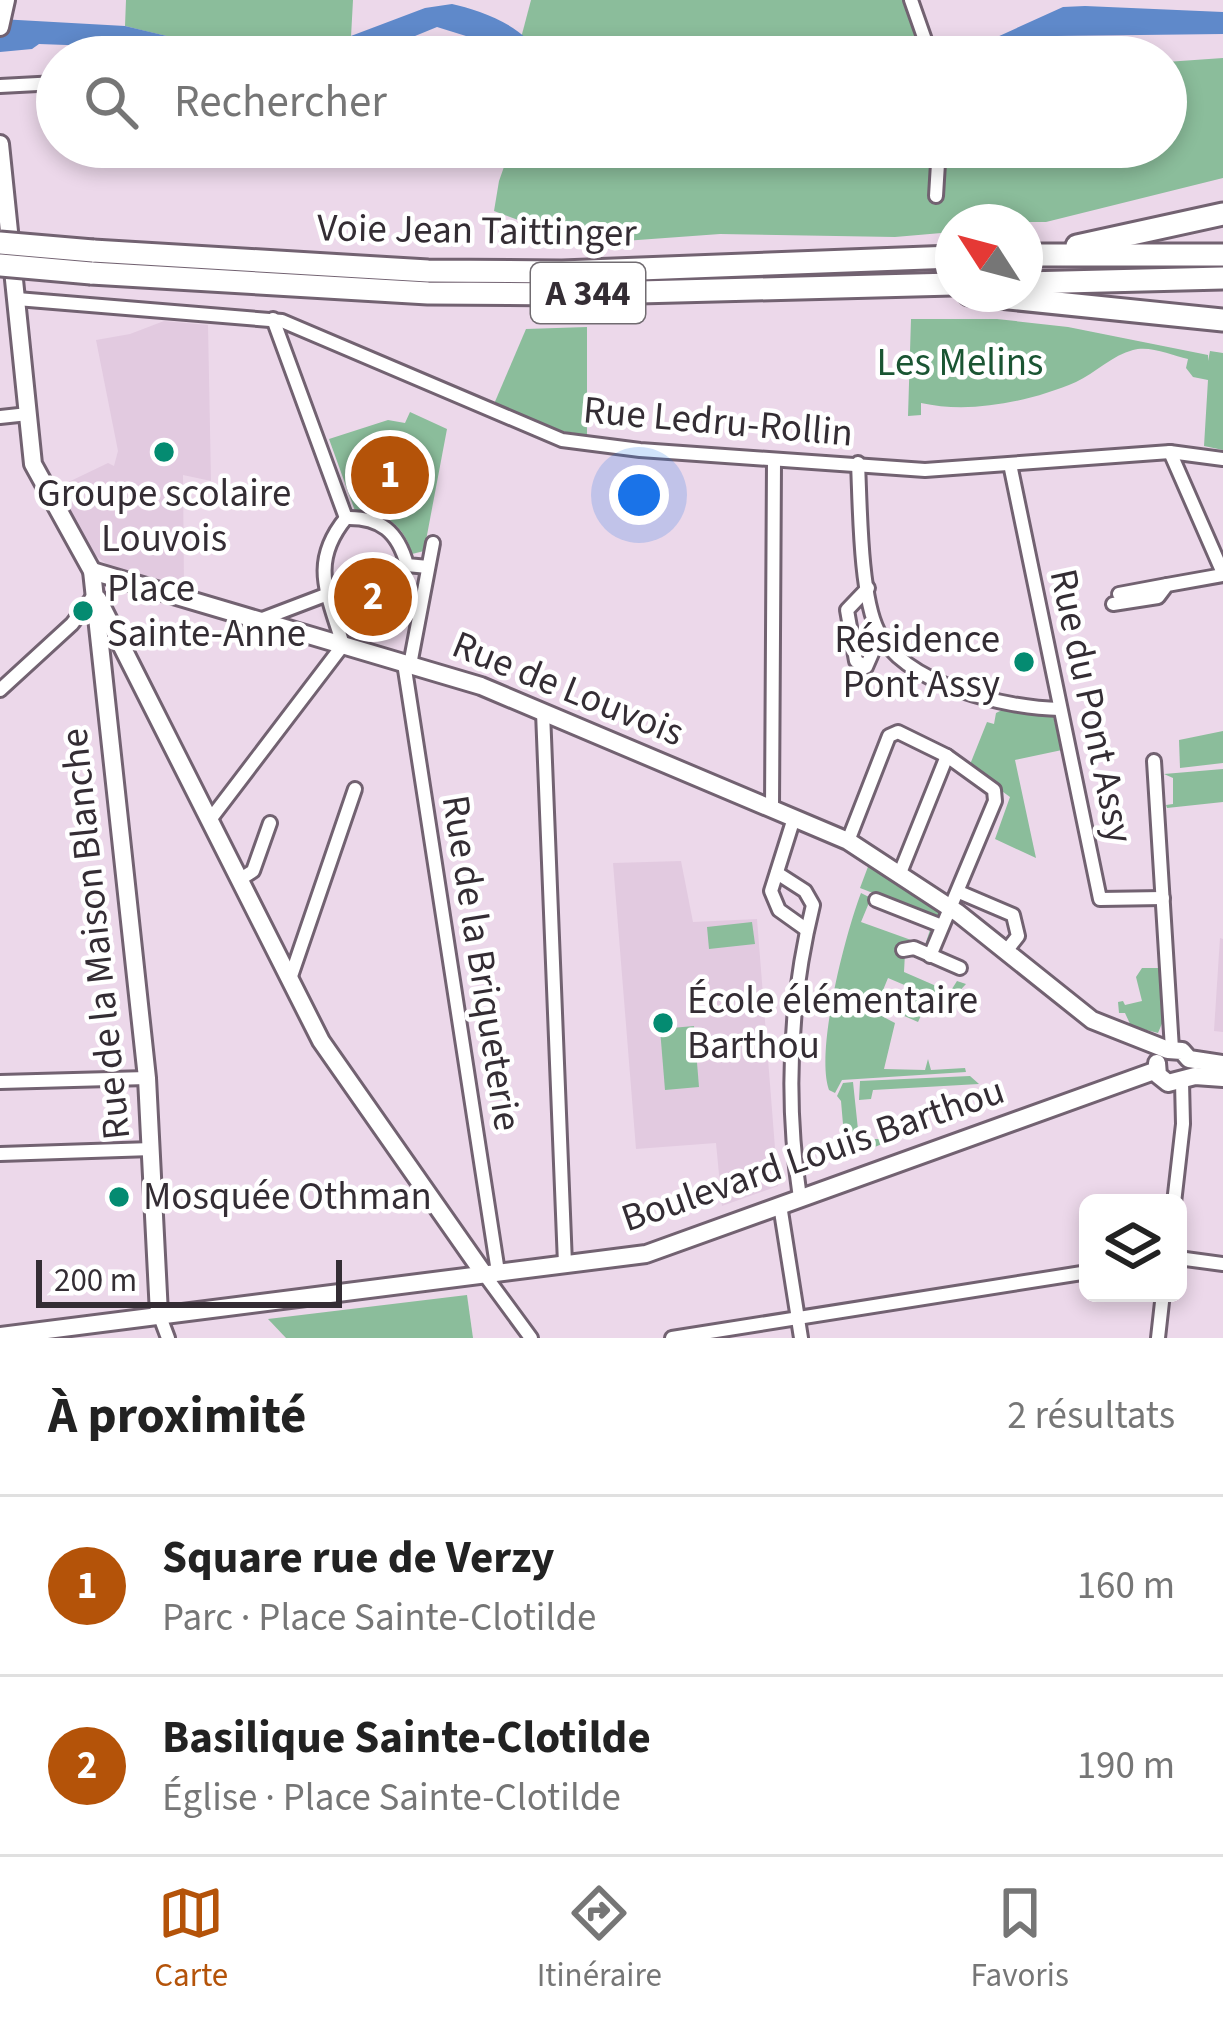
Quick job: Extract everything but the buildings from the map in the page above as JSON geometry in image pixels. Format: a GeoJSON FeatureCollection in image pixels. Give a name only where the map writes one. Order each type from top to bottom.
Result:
{"type":"FeatureCollection","features":[{"type":"Feature","properties":{"kind":"highway"},"geometry":{"type":"LineString","coordinates":[[1043,252],[1223,214]]}},
{"type":"Feature","properties":{"kind":"highway","name":"Voie Jean Taittinger"},"geometry":{"type":"LineString","coordinates":[[0,243],[92,262],[428,293],[935,287]]}},
{"type":"Feature","properties":{"kind":"highway"},"geometry":{"type":"LineString","coordinates":[[1043,254],[1223,255]]}},
{"type":"Feature","properties":{"kind":"highway","name":"Voie Jean Taittinger"},"geometry":{"type":"LineString","coordinates":[[0,265],[92,262],[562,272],[935,258]]}},
{"type":"Feature","properties":{"kind":"highway"},"geometry":{"type":"LineString","coordinates":[[1043,283],[1223,278]]}},
{"type":"Feature","properties":{"kind":"highway"},"geometry":{"type":"LineString","coordinates":[[1043,302],[1223,320]]}},
{"type":"Feature","properties":{"kind":"street"},"geometry":{"type":"LineString","coordinates":[[0,27],[6,0]]}},
{"type":"Feature","properties":{"kind":"street"},"geometry":{"type":"LineString","coordinates":[[910,0],[923,36]]}},
{"type":"Feature","properties":{"kind":"street"},"geometry":{"type":"LineString","coordinates":[[0,86],[36,84]]}},
{"type":"Feature","properties":{"kind":"street"},"geometry":{"type":"LineString","coordinates":[[0,144],[33,464],[92,571]]}},
{"type":"Feature","properties":{"kind":"street"},"geometry":{"type":"LineString","coordinates":[[936,196],[938,168]]}},
{"type":"Feature","properties":{"kind":"street","name":"Rue Ledru-Rollin"},"geometry":{"type":"LineString","coordinates":[[16,299],[273,319],[562,440],[775,462],[788,458],[925,470],[1170,452],[1223,459]]}},
{"type":"Feature","properties":{"kind":"street"},"geometry":{"type":"LineString","coordinates":[[273,319],[346,518]]}},
{"type":"Feature","properties":{"kind":"street"},"geometry":{"type":"LineString","coordinates":[[0,417],[28,414]]}},
{"type":"Feature","properties":{"kind":"street"},"geometry":{"type":"LineString","coordinates":[[1116,599],[1158,597],[1167,584],[1223,574],[1170,452]]}},
{"type":"Feature","properties":{"kind":"street"},"geometry":{"type":"LineString","coordinates":[[772,808],[775,462]]}},
{"type":"Feature","properties":{"kind":"street"},"geometry":{"type":"LineString","coordinates":[[858,464],[868,588],[880,635],[953,689],[1017,706],[1060,709]]}},
{"type":"Feature","properties":{"kind":"street","name":"Rue du Pont Assy"},"geometry":{"type":"LineString","coordinates":[[1010,464],[1100,899],[1162,898]]}},
{"type":"Feature","properties":{"kind":"street"},"geometry":{"type":"LineString","coordinates":[[346,518],[379,522],[398,538],[407,565],[428,568]]}},
{"type":"Feature","properties":{"kind":"street"},"geometry":{"type":"LineString","coordinates":[[209,821],[343,645],[328,594],[324,551],[346,518]]}},
{"type":"Feature","properties":{"kind":"street","name":"Rue de la Briqueterie"},"geometry":{"type":"LineString","coordinates":[[433,543],[407,664],[491,1273]]}},
{"type":"Feature","properties":{"kind":"street","name":"Rue de la Maison Blanche"},"geometry":{"type":"LineString","coordinates":[[92,571],[147,1078],[159,1314],[168,1338]]}},
{"type":"Feature","properties":{"kind":"street","name":"Rue de Louvois"},"geometry":{"type":"LineString","coordinates":[[92,571],[481,686],[848,841],[954,899],[1013,915],[1018,936],[1007,950]]}},
{"type":"Feature","properties":{"kind":"street"},"geometry":{"type":"LineString","coordinates":[[868,588],[847,610],[856,662],[866,667],[880,635]]}},
{"type":"Feature","properties":{"kind":"street"},"geometry":{"type":"LineString","coordinates":[[0,690],[74,622],[94,594],[321,1040],[491,1273],[531,1338]]}},
{"type":"Feature","properties":{"kind":"street"},"geometry":{"type":"LineString","coordinates":[[256,621],[328,594]]}},
{"type":"Feature","properties":{"kind":"street"},"geometry":{"type":"LineString","coordinates":[[100,658],[123,652]]}},
{"type":"Feature","properties":{"kind":"street"},"geometry":{"type":"LineString","coordinates":[[543,712],[566,1264]]}},
{"type":"Feature","properties":{"kind":"street"},"geometry":{"type":"LineString","coordinates":[[848,841],[889,736],[898,732],[947,755],[994,790],[995,801],[930,956]]}},
{"type":"Feature","properties":{"kind":"street"},"geometry":{"type":"LineString","coordinates":[[900,873],[947,755]]}},
{"type":"Feature","properties":{"kind":"street"},"geometry":{"type":"LineString","coordinates":[[1154,760],[1162,898],[1163,1058],[1168,1083],[1223,1064]]}},
{"type":"Feature","properties":{"kind":"street"},"geometry":{"type":"LineString","coordinates":[[290,980],[355,789]]}},
{"type":"Feature","properties":{"kind":"street"},"geometry":{"type":"LineString","coordinates":[[794,818],[772,900],[807,930]]}},
{"type":"Feature","properties":{"kind":"street"},"geometry":{"type":"LineString","coordinates":[[239,880],[253,871],[270,823]]}},
{"type":"Feature","properties":{"kind":"street"},"geometry":{"type":"LineString","coordinates":[[777,873],[812,898],[795,996],[789,1081],[800,1198]]}},
{"type":"Feature","properties":{"kind":"street","name":"Rue de Louvois"},"geometry":{"type":"LineString","coordinates":[[954,899],[1007,950],[1093,1020],[1133,1035],[1163,1058]]}},
{"type":"Feature","properties":{"kind":"street"},"geometry":{"type":"LineString","coordinates":[[876,900],[942,926]]}},
{"type":"Feature","properties":{"kind":"street"},"geometry":{"type":"LineString","coordinates":[[274,950],[300,947]]}},
{"type":"Feature","properties":{"kind":"street"},"geometry":{"type":"LineString","coordinates":[[903,950],[914,948],[960,968]]}},
{"type":"Feature","properties":{"kind":"street"},"geometry":{"type":"LineString","coordinates":[[1163,1058],[1186,1073],[1223,1078]]}},
{"type":"Feature","properties":{"kind":"street","name":"Boulevard Louis Barthou"},"geometry":{"type":"LineString","coordinates":[[0,1336],[646,1254],[1163,1058]]}},
{"type":"Feature","properties":{"kind":"street"},"geometry":{"type":"LineString","coordinates":[[1175,1194],[1186,1073]]}},
{"type":"Feature","properties":{"kind":"street"},"geometry":{"type":"LineString","coordinates":[[0,1082],[147,1078]]}},
{"type":"Feature","properties":{"kind":"street"},"geometry":{"type":"LineString","coordinates":[[0,1154],[152,1149]]}},
{"type":"Feature","properties":{"kind":"street"},"geometry":{"type":"LineString","coordinates":[[780,1205],[800,1338]]}},
{"type":"Feature","properties":{"kind":"street"},"geometry":{"type":"LineString","coordinates":[[1187,1259],[1223,1264]]}},
{"type":"Feature","properties":{"kind":"street"},"geometry":{"type":"LineString","coordinates":[[672,1338],[1079,1273]]}},
{"type":"Feature","properties":{"kind":"street"},"geometry":{"type":"LineString","coordinates":[[1158,1338],[1162,1302]]}},
{"type":"Feature","properties":{"kind":"street"},"geometry":{"type":"LineString","coordinates":[[0,1323],[0,1336]]}},
{"type":"Feature","properties":{"kind":"shaded area","name":"Groupe scolaire Louvois"},"geometry":{"type":"Polygon","coordinates":[[[164,321],[208,325],[211,481],[183,475],[184,587],[109,566],[95,555],[56,488],[108,463],[114,466],[118,451],[96,340],[164,321]]]}},
{"type":"Feature","properties":{"kind":"shaded area"},"geometry":{"type":"Polygon","coordinates":[[[681,861],[693,922],[757,919],[778,1186],[722,1206],[716,1143],[636,1149],[613,863],[681,861]]]}},
{"type":"Feature","properties":{"kind":"shaded area"},"geometry":{"type":"Polygon","coordinates":[[[1223,939],[1223,1032],[1214,1031],[1223,939]]]}},
{"type":"Feature","properties":{"kind":"green space"},"geometry":{"type":"Polygon","coordinates":[[[126,0],[353,0],[351,36],[170,36],[125,26],[126,0]]]}},
{"type":"Feature","properties":{"kind":"green space"},"geometry":{"type":"Polygon","coordinates":[[[531,0],[905,0],[918,36],[522,36],[531,0]]]}},
{"type":"Feature","properties":{"kind":"green space"},"geometry":{"type":"Polygon","coordinates":[[[1223,58],[1223,178],[1046,222],[1043,204],[935,204],[935,234],[720,234],[583,244],[494,211],[504,168],[1187,168],[1187,61],[1223,58]]]}},
{"type":"Feature","properties":{"kind":"green space","name":"Les Melins"},"geometry":{"type":"Polygon","coordinates":[[[911,319],[997,319],[1068,327],[1208,355],[1208,361],[1210,351],[1223,353],[1223,450],[1204,446],[1208,380],[1193,377],[1186,368],[1188,359],[1146,349],[1126,352],[1076,382],[1039,395],[979,406],[921,403],[921,415],[908,416],[911,319]]]}},
{"type":"Feature","properties":{"kind":"green space"},"geometry":{"type":"Polygon","coordinates":[[[587,327],[587,435],[561,431],[494,404],[526,329],[587,327]]]}},
{"type":"Feature","properties":{"kind":"green space"},"geometry":{"type":"Polygon","coordinates":[[[410,412],[447,429],[424,551],[412,554],[392,522],[355,511],[329,439],[388,420],[405,423],[410,412]]]}},
{"type":"Feature","properties":{"kind":"green space"},"geometry":{"type":"Polygon","coordinates":[[[996,713],[1053,716],[1062,750],[1015,760],[1036,858],[995,839],[1010,797],[969,767],[987,722],[994,724],[996,713]]]}},
{"type":"Feature","properties":{"kind":"green space"},"geometry":{"type":"Polygon","coordinates":[[[1223,731],[1223,763],[1180,768],[1179,740],[1223,731]]]}},
{"type":"Feature","properties":{"kind":"green space"},"geometry":{"type":"Polygon","coordinates":[[[1223,769],[1223,802],[1167,808],[1173,804],[1173,778],[1164,774],[1223,769]]]}},
{"type":"Feature","properties":{"kind":"green space"},"geometry":{"type":"Polygon","coordinates":[[[869,864],[941,911],[940,919],[860,888],[869,864]]]}},
{"type":"Feature","properties":{"kind":"green space"},"geometry":{"type":"Polygon","coordinates":[[[861,893],[871,898],[861,922],[925,945],[932,924],[936,931],[929,947],[905,953],[904,972],[950,992],[957,981],[966,984],[953,998],[928,995],[888,978],[874,1012],[895,1023],[884,1069],[925,1070],[928,1059],[931,1070],[965,1068],[966,1072],[842,1080],[835,1093],[829,1090],[829,1022],[861,893]]]}},
{"type":"Feature","properties":{"kind":"green space"},"geometry":{"type":"Polygon","coordinates":[[[752,922],[755,944],[709,949],[707,927],[752,922]]]}},
{"type":"Feature","properties":{"kind":"green space"},"geometry":{"type":"Polygon","coordinates":[[[1142,968],[1161,968],[1163,1021],[1158,1033],[1131,1026],[1125,1013],[1119,1013],[1118,1002],[1142,1001],[1136,977],[1142,968]]]}},
{"type":"Feature","properties":{"kind":"green space"},"geometry":{"type":"Polygon","coordinates":[[[895,989],[927,1003],[918,1022],[886,1008],[895,989]]]}},
{"type":"Feature","properties":{"kind":"green space"},"geometry":{"type":"Polygon","coordinates":[[[694,1026],[699,1087],[665,1090],[660,1029],[694,1026]]]}},
{"type":"Feature","properties":{"kind":"green space"},"geometry":{"type":"Polygon","coordinates":[[[970,1076],[979,1084],[873,1090],[871,1099],[859,1100],[860,1081],[970,1076]]]}},
{"type":"Feature","properties":{"kind":"green space"},"geometry":{"type":"Polygon","coordinates":[[[853,1082],[859,1139],[880,1139],[882,1144],[846,1159],[837,1096],[843,1083],[853,1082]]]}},
{"type":"Feature","properties":{"kind":"green space"},"geometry":{"type":"Polygon","coordinates":[[[467,1295],[473,1338],[286,1338],[268,1319],[467,1295]]]}},
{"type":"Feature","properties":{"kind":"water"},"geometry":{"type":"Polygon","coordinates":[[[452,4],[489,15],[524,36],[466,36],[437,27],[415,36],[351,36],[425,8],[452,4]]]}},
{"type":"Feature","properties":{"kind":"water"},"geometry":{"type":"Polygon","coordinates":[[[1063,7],[1223,12],[1223,34],[999,36],[1063,7]]]}},
{"type":"Feature","properties":{"kind":"water"},"geometry":{"type":"Polygon","coordinates":[[[0,19],[125,26],[167,36],[36,36],[32,49],[0,52],[0,19]]]}},
{"type":"Feature","properties":{"kind":"place","name":"Groupe scolaire Louvois"},"geometry":{"type":"Point","coordinates":[164,452]}},
{"type":"Feature","properties":{"kind":"place","name":"Square rue de Verzy"},"geometry":{"type":"Point","coordinates":[390,475]}},
{"type":"Feature","properties":{"kind":"place","name":"Basilique Sainte-Clotilde"},"geometry":{"type":"Point","coordinates":[373,597]}},
{"type":"Feature","properties":{"kind":"place","name":"Place Sainte-Anne"},"geometry":{"type":"Point","coordinates":[83,611]}},
{"type":"Feature","properties":{"kind":"place","name":"Résidence Pont Assy"},"geometry":{"type":"Point","coordinates":[1024,662]}},
{"type":"Feature","properties":{"kind":"place","name":"École élémentaire Barthou"},"geometry":{"type":"Point","coordinates":[663,1023]}},
{"type":"Feature","properties":{"kind":"place","name":"Mosquée Othman"},"geometry":{"type":"Point","coordinates":[119,1197]}}]}
